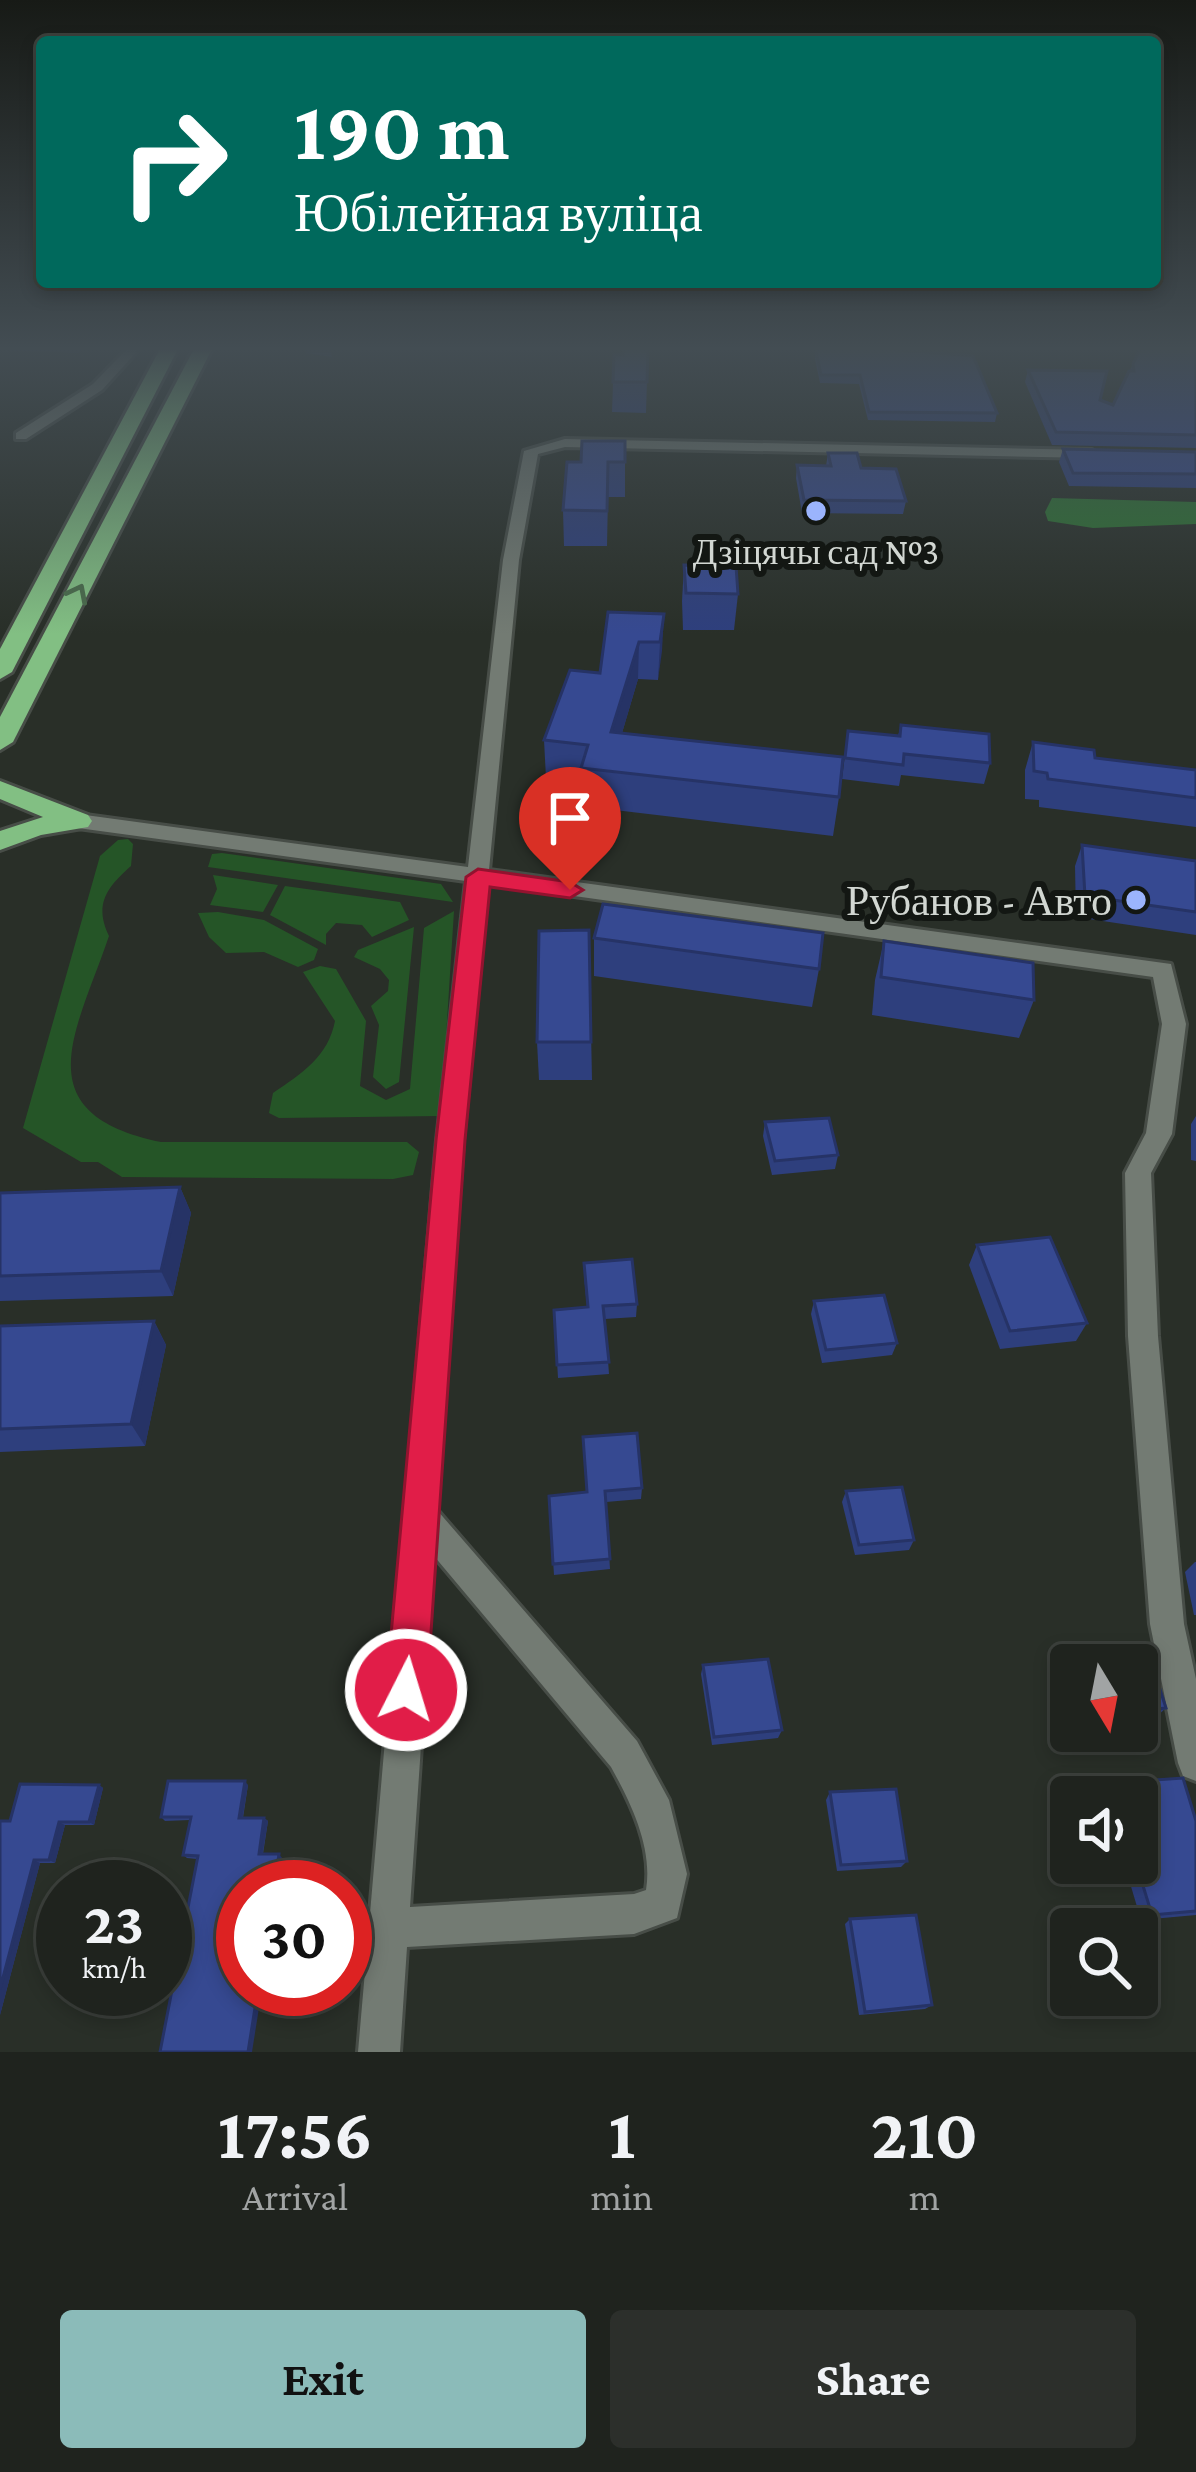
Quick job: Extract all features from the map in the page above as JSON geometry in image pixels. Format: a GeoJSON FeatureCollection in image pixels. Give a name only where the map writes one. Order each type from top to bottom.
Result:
{"type":"FeatureCollection","features":[{"type":"Feature","properties":{"kind":"highway"},"geometry":{"type":"LineString","coordinates":[[0,672],[120,443]]}},
{"type":"Feature","properties":{"kind":"highway"},"geometry":{"type":"LineString","coordinates":[[0,742],[155,443]]}},
{"type":"Feature","properties":{"kind":"highway"},"geometry":{"type":"LineString","coordinates":[[0,789],[46,812],[79,821]]}},
{"type":"Feature","properties":{"kind":"highway"},"geometry":{"type":"LineString","coordinates":[[0,841],[36,827],[79,821]]}},
{"type":"Feature","properties":{"kind":"street"},"geometry":{"type":"LineString","coordinates":[[379,2052],[450,1140],[524,478],[531,452],[565,443],[1102,454]]}},
{"type":"Feature","properties":{"kind":"street"},"geometry":{"type":"LineString","coordinates":[[79,821],[1163,970],[1174,1024],[1160,1134],[1138,1173],[1144,1336],[1167,1624],[1196,1763]]}},
{"type":"Feature","properties":{"kind":"street"},"geometry":{"type":"LineString","coordinates":[[388,1928],[634,1914],[663,1904],[668,1874],[650,1801],[624,1754],[422,1517]]}},
{"type":"Feature","properties":{"kind":"green space"},"geometry":{"type":"Polygon","coordinates":[[[1052,498],[1196,502],[1196,524],[1093,528],[1048,521],[1045,512],[1052,498]]]}},
{"type":"Feature","properties":{"kind":"green space"},"geometry":{"type":"Polygon","coordinates":[[[118,840],[133,844],[131,866],[105,898],[103,915],[109,936],[75,1035],[71,1064],[75,1089],[90,1111],[118,1129],[161,1142],[407,1142],[419,1152],[413,1175],[393,1179],[122,1177],[98,1162],[81,1162],[23,1128],[100,856],[118,840]]]}},
{"type":"Feature","properties":{"kind":"green space"},"geometry":{"type":"Polygon","coordinates":[[[212,854],[441,884],[453,902],[208,867],[212,854]]]}},
{"type":"Feature","properties":{"kind":"green space"},"geometry":{"type":"Polygon","coordinates":[[[213,875],[278,885],[263,912],[210,905],[217,889],[213,875]]]}},
{"type":"Feature","properties":{"kind":"green space"},"geometry":{"type":"Polygon","coordinates":[[[285,886],[400,902],[409,920],[372,937],[362,925],[336,923],[326,934],[326,945],[270,915],[285,886]]]}},
{"type":"Feature","properties":{"kind":"green space"},"geometry":{"type":"Polygon","coordinates":[[[454,911],[441,1116],[279,1118],[269,1113],[273,1093],[312,1063],[332,1034],[335,1021],[303,972],[320,966],[336,969],[366,1021],[360,1086],[386,1100],[410,1089],[424,928],[454,911]]]}},
{"type":"Feature","properties":{"kind":"green space"},"geometry":{"type":"Polygon","coordinates":[[[198,913],[264,920],[318,949],[314,960],[298,967],[264,952],[226,953],[209,937],[198,913]]]}},
{"type":"Feature","properties":{"kind":"green space"},"geometry":{"type":"Polygon","coordinates":[[[414,927],[399,1082],[386,1089],[373,1077],[379,1025],[371,1006],[388,991],[389,980],[380,969],[354,957],[358,950],[414,927]]]}},
{"type":"Feature","properties":{"kind":"building"},"geometry":{"type":"Polygon","coordinates":[[[582,443],[625,443],[625,462],[608,462],[607,511],[563,510],[567,462],[581,462],[582,443]]]}},
{"type":"Feature","properties":{"kind":"building"},"geometry":{"type":"Polygon","coordinates":[[[1063,449],[1196,452],[1196,474],[1073,473],[1063,449]]]}},
{"type":"Feature","properties":{"kind":"building"},"geometry":{"type":"Polygon","coordinates":[[[828,453],[857,453],[861,468],[896,469],[906,501],[804,500],[797,465],[831,466],[828,453]]]}},
{"type":"Feature","properties":{"kind":"building"},"geometry":{"type":"Polygon","coordinates":[[[684,565],[736,566],[738,594],[686,593],[684,565]]]}},
{"type":"Feature","properties":{"kind":"building"},"geometry":{"type":"Polygon","coordinates":[[[608,612],[664,614],[660,642],[639,642],[611,732],[843,757],[839,797],[581,768],[588,745],[544,740],[570,670],[600,673],[608,612]]]}},
{"type":"Feature","properties":{"kind":"building"},"geometry":{"type":"Polygon","coordinates":[[[901,725],[989,734],[990,763],[904,754],[903,765],[845,758],[848,731],[900,736],[901,725]]]}},
{"type":"Feature","properties":{"kind":"building"},"geometry":{"type":"Polygon","coordinates":[[[1033,742],[1094,750],[1095,758],[1196,770],[1196,798],[1048,779],[1047,773],[1034,771],[1033,742]]]}},
{"type":"Feature","properties":{"kind":"building"},"geometry":{"type":"Polygon","coordinates":[[[1082,845],[1196,861],[1196,912],[1085,896],[1082,845]]]}},
{"type":"Feature","properties":{"kind":"building"},"geometry":{"type":"Polygon","coordinates":[[[603,904],[823,933],[819,969],[594,938],[603,904]]]}},
{"type":"Feature","properties":{"kind":"building"},"geometry":{"type":"Polygon","coordinates":[[[589,930],[591,1042],[537,1042],[539,931],[589,930]]]}},
{"type":"Feature","properties":{"kind":"building"},"geometry":{"type":"Polygon","coordinates":[[[884,941],[1033,963],[1034,1000],[881,977],[884,941]]]}},
{"type":"Feature","properties":{"kind":"building"},"geometry":{"type":"Polygon","coordinates":[[[829,1118],[838,1155],[775,1161],[765,1122],[829,1118]]]}},
{"type":"Feature","properties":{"kind":"building"},"geometry":{"type":"Polygon","coordinates":[[[180,1187],[161,1271],[0,1276],[0,1193],[180,1187]]]}},
{"type":"Feature","properties":{"kind":"building"},"geometry":{"type":"Polygon","coordinates":[[[1050,1237],[1087,1323],[1010,1331],[977,1245],[1050,1237]]]}},
{"type":"Feature","properties":{"kind":"building"},"geometry":{"type":"Polygon","coordinates":[[[632,1259],[637,1304],[603,1306],[609,1362],[557,1365],[554,1310],[588,1307],[584,1263],[632,1259]]]}},
{"type":"Feature","properties":{"kind":"building"},"geometry":{"type":"Polygon","coordinates":[[[884,1295],[897,1343],[826,1350],[814,1301],[884,1295]]]}},
{"type":"Feature","properties":{"kind":"building"},"geometry":{"type":"Polygon","coordinates":[[[154,1321],[131,1424],[0,1429],[0,1326],[154,1321]]]}},
{"type":"Feature","properties":{"kind":"building"},"geometry":{"type":"Polygon","coordinates":[[[637,1433],[642,1488],[605,1491],[610,1559],[553,1564],[549,1496],[587,1492],[583,1437],[637,1433]]]}},
{"type":"Feature","properties":{"kind":"building"},"geometry":{"type":"Polygon","coordinates":[[[902,1487],[914,1540],[859,1545],[846,1491],[902,1487]]]}},
{"type":"Feature","properties":{"kind":"building"},"geometry":{"type":"Polygon","coordinates":[[[768,1659],[782,1730],[714,1737],[703,1665],[768,1659]]]}},
{"type":"Feature","properties":{"kind":"building"},"geometry":{"type":"Polygon","coordinates":[[[1158,1683],[1166,1708],[1158,1709],[1158,1683]]]}},
{"type":"Feature","properties":{"kind":"building"},"geometry":{"type":"Polygon","coordinates":[[[1183,1778],[1196,1821],[1196,1911],[1158,1914],[1158,1908],[1150,1908],[1142,1884],[1158,1884],[1158,1780],[1183,1778]]]}},
{"type":"Feature","properties":{"kind":"building"},"geometry":{"type":"Polygon","coordinates":[[[168,1781],[245,1781],[239,1818],[264,1818],[259,1854],[279,1854],[278,1860],[216,1860],[216,2016],[254,2016],[248,2052],[160,2052],[167,2016],[192,2016],[192,1887],[198,1856],[183,1855],[191,1817],[161,1817],[168,1781]]]}},
{"type":"Feature","properties":{"kind":"building"},"geometry":{"type":"Polygon","coordinates":[[[20,1784],[99,1785],[89,1822],[59,1822],[49,1860],[34,1860],[0,1989],[0,1821],[10,1821],[20,1784]]]}},
{"type":"Feature","properties":{"kind":"building"},"geometry":{"type":"Polygon","coordinates":[[[896,1789],[907,1861],[841,1865],[830,1792],[896,1789]]]}},
{"type":"Feature","properties":{"kind":"building"},"geometry":{"type":"Polygon","coordinates":[[[916,1915],[932,2005],[865,2012],[850,1919],[916,1915]]]}},
{"type":"Feature","properties":{"kind":"place","name":"Дзіцячы сад №3"},"geometry":{"type":"Point","coordinates":[816,511]}},
{"type":"Feature","properties":{"kind":"place","name":"Рубанов - Авто"},"geometry":{"type":"Point","coordinates":[1136,900]}},
{"type":"Feature","properties":{"kind":"route"},"geometry":{"type":"LineString","coordinates":[[406,1690],[450,1140],[478,877],[570,890]]}}]}
